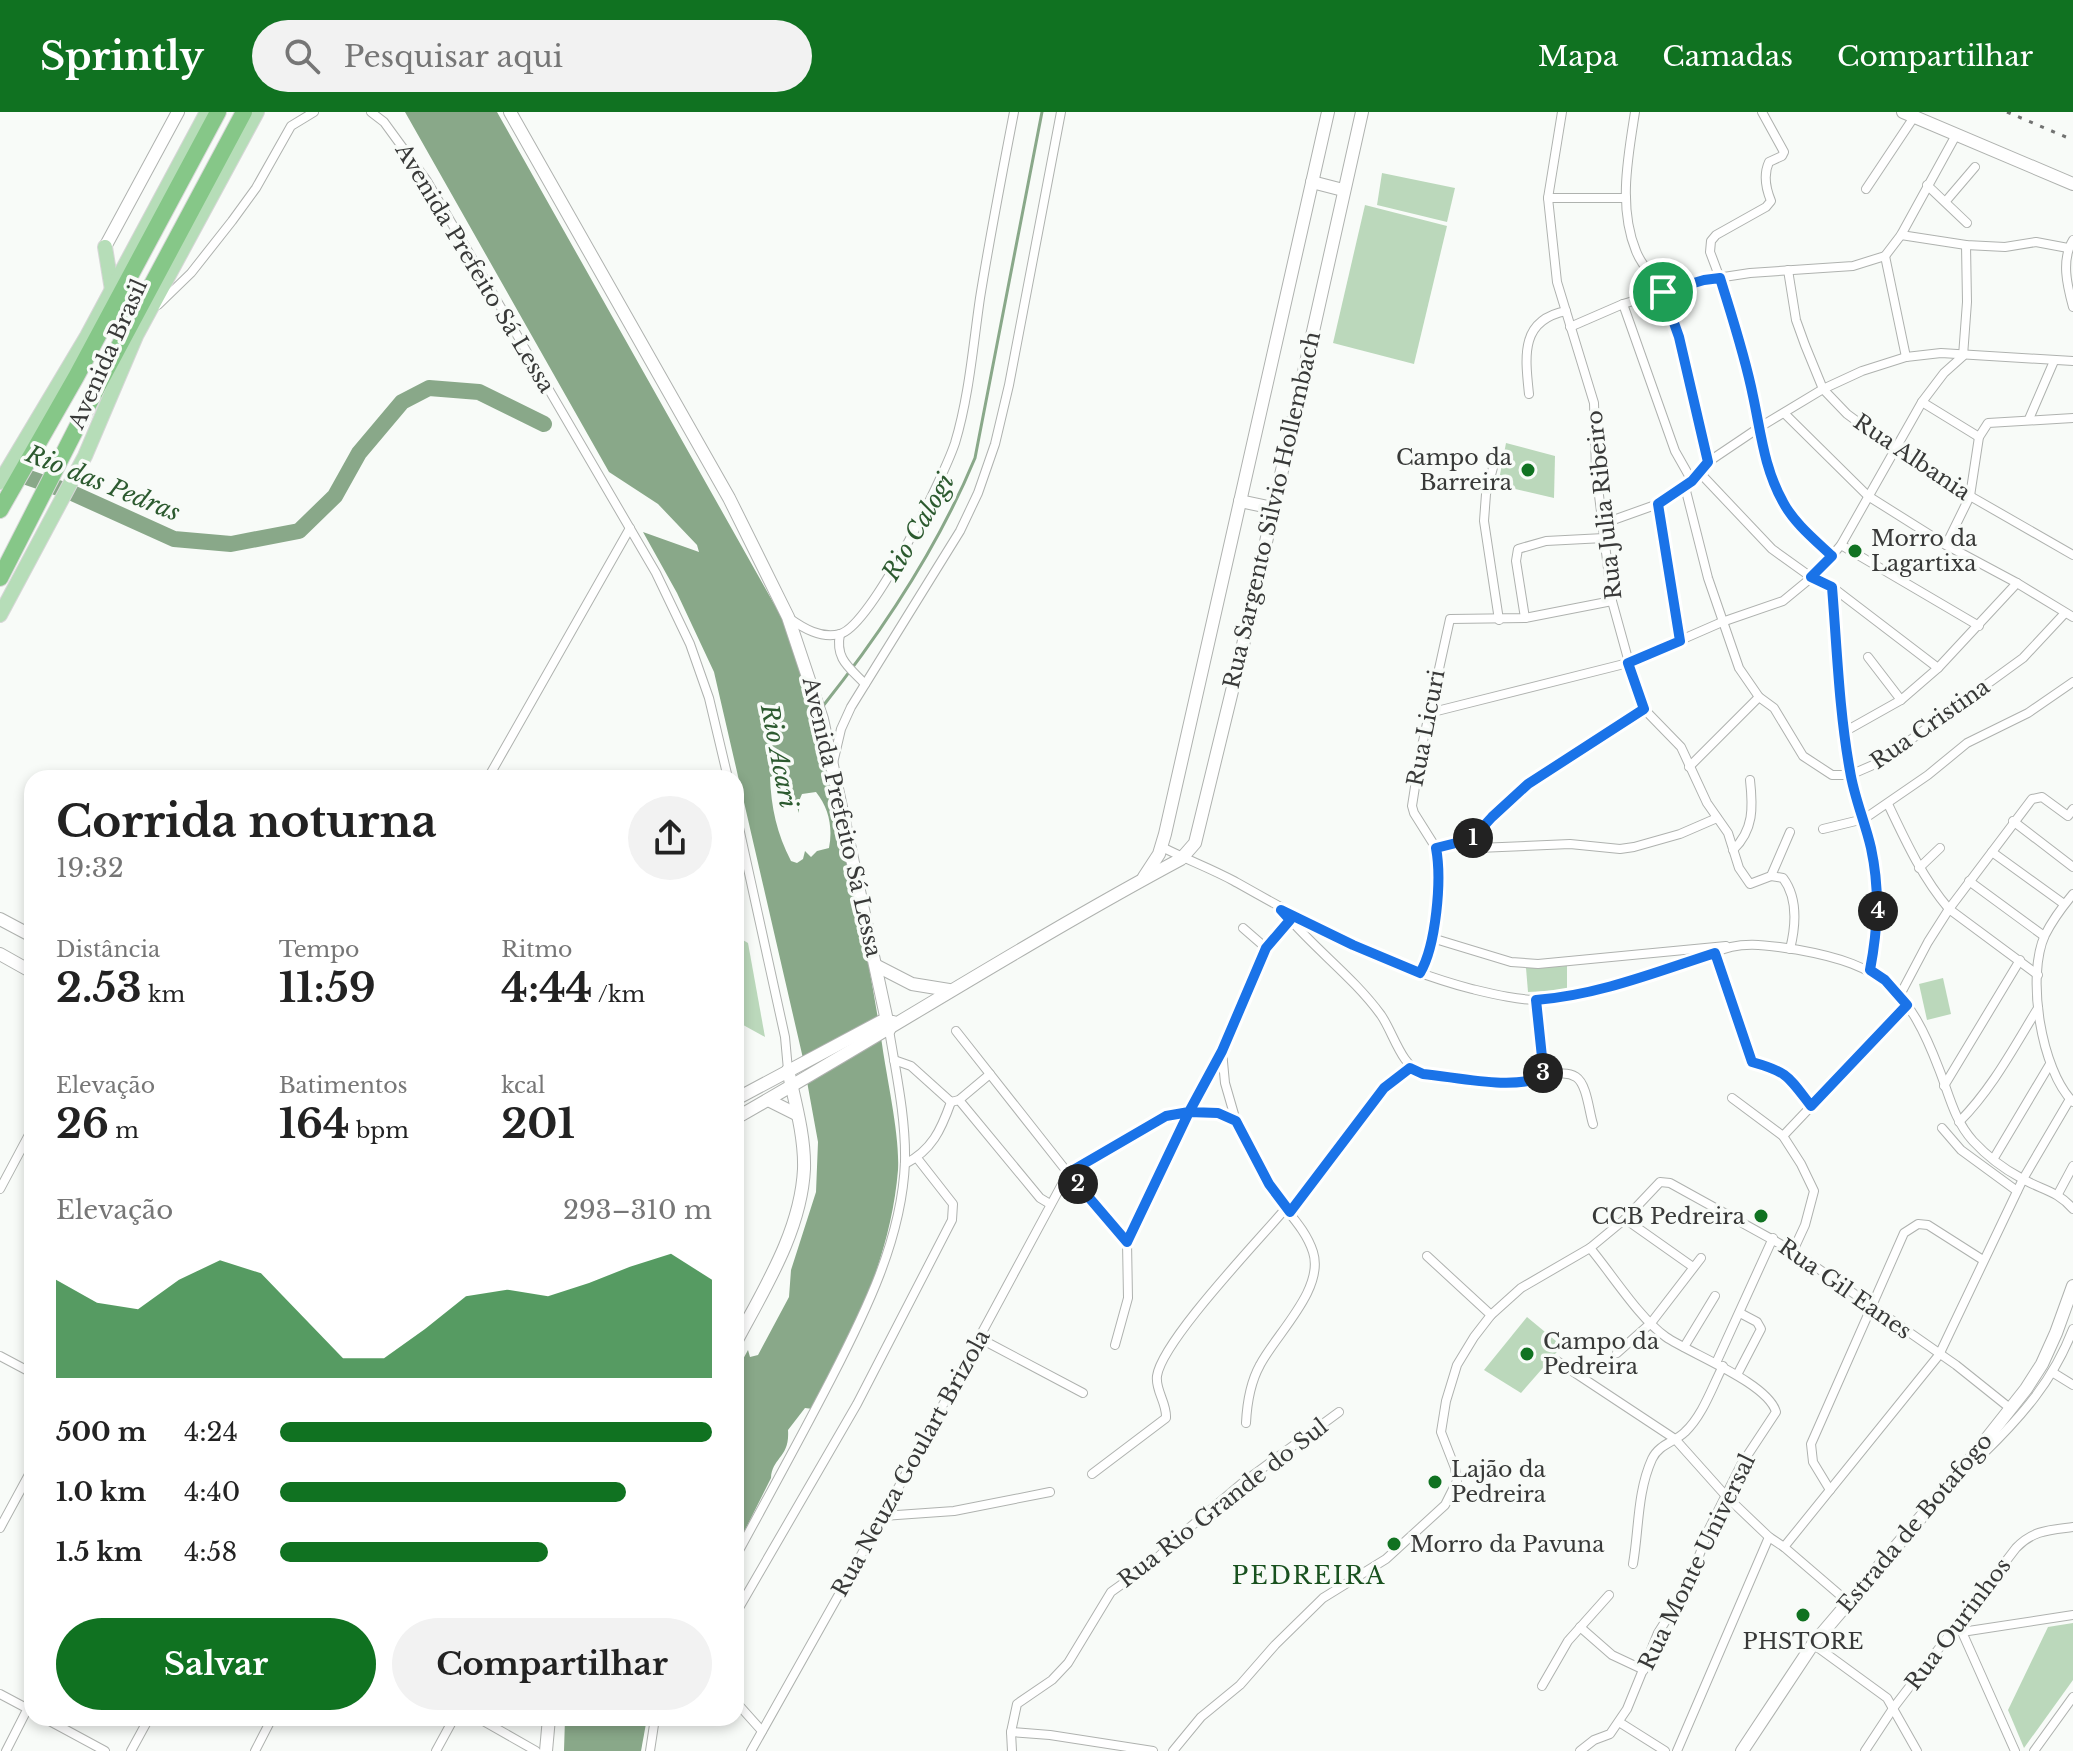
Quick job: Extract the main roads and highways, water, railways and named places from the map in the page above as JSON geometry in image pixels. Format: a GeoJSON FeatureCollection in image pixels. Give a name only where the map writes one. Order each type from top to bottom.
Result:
{"type":"FeatureCollection","features":[{"type":"Feature","properties":{"kind":"highway","name":"Avenida Brasil"},"geometry":{"type":"LineString","coordinates":[[3,505],[29,445],[218,112]]}},
{"type":"Feature","properties":{"kind":"highway","name":"Avenida Brasil"},"geometry":{"type":"LineString","coordinates":[[0,578],[103,376],[244,112]]}},
{"type":"Feature","properties":{"kind":"main road"},"geometry":{"type":"LineString","coordinates":[[112,290],[105,247],[178,112]]}},
{"type":"Feature","properties":{"kind":"main road","name":"Avenida Brasil"},"geometry":{"type":"LineString","coordinates":[[0,482],[29,445],[207,112]]}},
{"type":"Feature","properties":{"kind":"main road","name":"Avenida Brasil"},"geometry":{"type":"LineString","coordinates":[[0,615],[78,471],[146,317],[257,112]]}},
{"type":"Feature","properties":{"kind":"main road","name":"Avenida Prefeito Sá Lessa"},"geometry":{"type":"LineString","coordinates":[[510,112],[729,498],[788,617],[822,719],[889,1025]]}},
{"type":"Feature","properties":{"kind":"main road","name":"Rua Sargento Silvio Hollembach"},"geometry":{"type":"LineString","coordinates":[[1142,881],[1162,847],[1328,112]]}},
{"type":"Feature","properties":{"kind":"main road","name":"Rua Sargento Silvio Hollembach"},"geometry":{"type":"LineString","coordinates":[[1142,881],[1181,859],[1197,834],[1362,112]]}},
{"type":"Feature","properties":{"kind":"main road"},"geometry":{"type":"LineString","coordinates":[[1908,114],[2073,184]]}},
{"type":"Feature","properties":{"kind":"main road"},"geometry":{"type":"LineString","coordinates":[[1312,182],[1343,190]]}},
{"type":"Feature","properties":{"kind":"main road"},"geometry":{"type":"LineString","coordinates":[[1240,501],[1273,508]]}},
{"type":"Feature","properties":{"kind":"main road"},"geometry":{"type":"LineString","coordinates":[[744,1114],[889,1025],[1142,881]]}},
{"type":"Feature","properties":{"kind":"main road"},"geometry":{"type":"LineString","coordinates":[[0,919],[24,932]]}},
{"type":"Feature","properties":{"kind":"main road"},"geometry":{"type":"LineString","coordinates":[[0,954],[24,968]]}},
{"type":"Feature","properties":{"kind":"main road"},"geometry":{"type":"LineString","coordinates":[[877,966],[912,984],[949,990]]}},
{"type":"Feature","properties":{"kind":"main road"},"geometry":{"type":"LineString","coordinates":[[744,1095],[792,1068],[889,1025]]}},
{"type":"Feature","properties":{"kind":"main road"},"geometry":{"type":"LineString","coordinates":[[744,1327],[781,1255],[801,1192],[803,1153],[792,1068]]}},
{"type":"Feature","properties":{"kind":"main road"},"geometry":{"type":"LineString","coordinates":[[768,1100],[796,1114]]}},
{"type":"Feature","properties":{"kind":"main road","name":"Estrada de Botafogo"},"geometry":{"type":"LineString","coordinates":[[1742,1751],[1813,1644],[2011,1409],[2042,1364],[2073,1286]]}},
{"type":"Feature","properties":{"kind":"main road"},"geometry":{"type":"LineString","coordinates":[[546,1751],[548,1726]]}},
{"type":"Feature","properties":{"kind":"water","name":"Rio Acari"},"geometry":{"type":"Polygon","coordinates":[[[405,112],[497,112],[786,625],[842,833],[864,938],[895,1125],[898,1170],[894,1202],[879,1264],[856,1324],[813,1409],[805,1408],[788,1430],[784,1452],[774,1466],[744,1532],[744,1357],[748,1350],[750,1357],[758,1355],[789,1297],[791,1270],[816,1192],[818,1142],[802,1054],[744,802],[744,770],[737,770],[714,672],[677,593],[643,532],[699,552],[697,545],[658,504],[609,472],[405,112]],[[780,773],[770,777],[782,841],[791,861],[797,863],[803,859],[805,851],[811,857],[817,851],[829,848],[830,833],[827,811],[816,792],[802,794],[799,813],[787,777],[780,773]]]}},
{"type":"Feature","properties":{"kind":"water"},"geometry":{"type":"Polygon","coordinates":[[[565,1726],[646,1726],[641,1751],[564,1751],[565,1726]]]}},
{"type":"Feature","properties":{"kind":"waterway","name":"Rio Calogi"},"geometry":{"type":"LineString","coordinates":[[823,706],[907,587],[961,491],[975,458],[1042,112]]}},
{"type":"Feature","properties":{"kind":"waterway","name":"Rio das Pedras"},"geometry":{"type":"LineString","coordinates":[[9,471],[70,492],[174,539],[231,544],[299,531],[335,496],[359,453],[402,402],[429,388],[479,392],[544,424]]}},
{"type":"Feature","properties":{"kind":"railway"},"geometry":{"type":"LineString","coordinates":[[2007,112],[2073,140]]}},
{"type":"Feature","properties":{"kind":"place","name":"Campo da Barreira"},"geometry":{"type":"Point","coordinates":[1528,470]}},
{"type":"Feature","properties":{"kind":"place","name":"Morro da Lagartixa"},"geometry":{"type":"Point","coordinates":[1855,551]}},
{"type":"Feature","properties":{"kind":"place","name":"CCB Pedreira"},"geometry":{"type":"Point","coordinates":[1761,1216]}},
{"type":"Feature","properties":{"kind":"place","name":"Campo da Pedreira"},"geometry":{"type":"Point","coordinates":[1527,1354]}},
{"type":"Feature","properties":{"kind":"place","name":"Lajão da Pedreira"},"geometry":{"type":"Point","coordinates":[1435,1482]}},
{"type":"Feature","properties":{"kind":"place","name":"Morro da Pavuna"},"geometry":{"type":"Point","coordinates":[1394,1544]}},
{"type":"Feature","properties":{"kind":"place","name":"PHSTORE"},"geometry":{"type":"Point","coordinates":[1803,1615]}},
{"type":"Feature","properties":{"kind":"district","name":"PEDREIRA"},"geometry":{"type":"Point","coordinates":[1309,1575]}}]}
